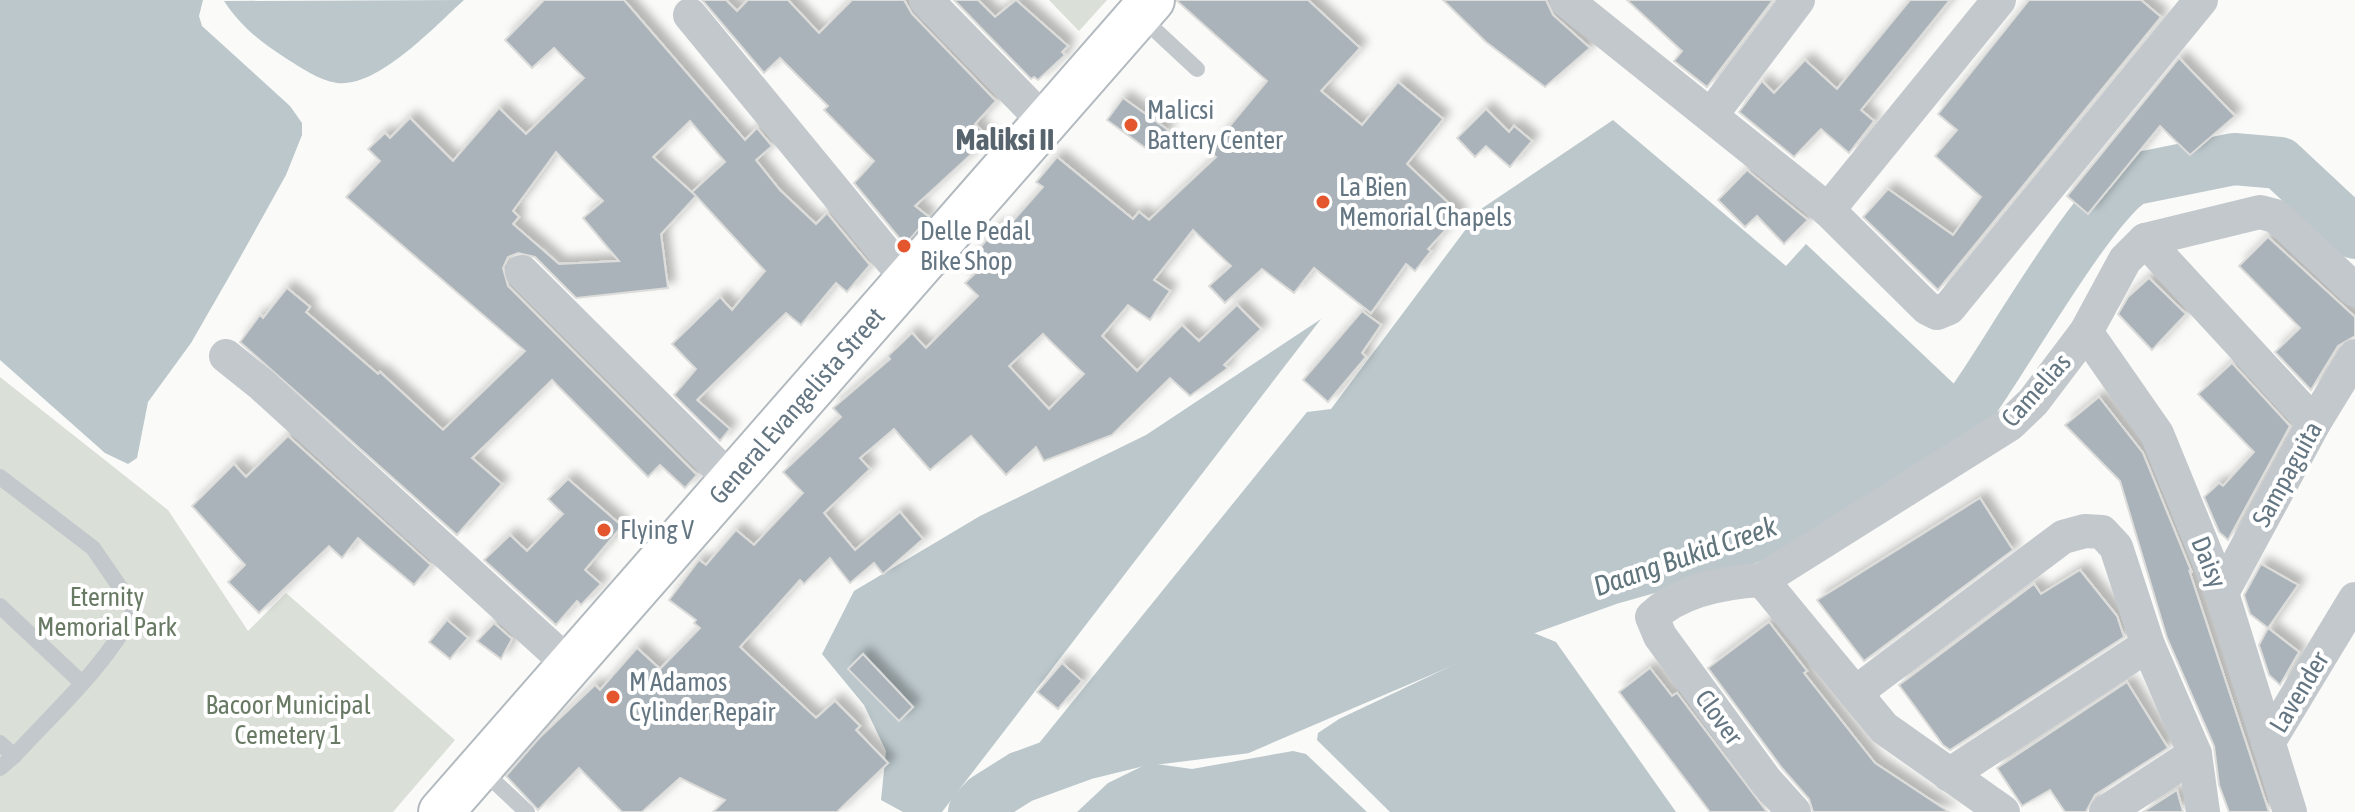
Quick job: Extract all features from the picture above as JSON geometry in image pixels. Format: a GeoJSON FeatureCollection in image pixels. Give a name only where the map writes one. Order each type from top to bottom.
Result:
{"type":"FeatureCollection","features":[{"type":"Feature","properties":{"kind":"main road","name":"General Evangelista Street"},"geometry":{"type":"LineString","coordinates":[[441,812],[1145,7]]}},
{"type":"Feature","properties":{"kind":"street"},"geometry":{"type":"LineString","coordinates":[[926,0],[1045,122]]}},
{"type":"Feature","properties":{"kind":"street"},"geometry":{"type":"LineString","coordinates":[[1566,0],[1828,210],[1927,308],[1937,313],[1949,308],[2201,0]]}},
{"type":"Feature","properties":{"kind":"street"},"geometry":{"type":"LineString","coordinates":[[1712,114],[1798,0]]}},
{"type":"Feature","properties":{"kind":"street"},"geometry":{"type":"LineString","coordinates":[[1828,210],[1999,0]]}},
{"type":"Feature","properties":{"kind":"street"},"geometry":{"type":"LineString","coordinates":[[690,15],[907,279]]}},
{"type":"Feature","properties":{"kind":"street"},"geometry":{"type":"LineString","coordinates":[[2314,423],[2145,240],[2260,212],[2275,216],[2286,225],[2355,290]]}},
{"type":"Feature","properties":{"kind":"street","name":"Camelias"},"geometry":{"type":"LineString","coordinates":[[1762,580],[2010,424],[2033,402],[2086,332],[2125,260],[2145,240]]}},
{"type":"Feature","properties":{"kind":"street"},"geometry":{"type":"LineString","coordinates":[[522,272],[731,480]]}},
{"type":"Feature","properties":{"kind":"street","name":"Daisy"},"geometry":{"type":"LineString","coordinates":[[2086,332],[2157,434],[2222,593],[2290,812]]}},
{"type":"Feature","properties":{"kind":"street"},"geometry":{"type":"LineString","coordinates":[[226,356],[261,384],[571,666]]}},
{"type":"Feature","properties":{"kind":"street","name":"Sampaguita"},"geometry":{"type":"LineString","coordinates":[[2222,593],[2314,423],[2355,356]]}},
{"type":"Feature","properties":{"kind":"street"},"geometry":{"type":"LineString","coordinates":[[1855,693],[2063,537],[2085,531],[2102,532],[2116,547],[2148,645],[2195,754],[2203,812]]}},
{"type":"Feature","properties":{"kind":"street"},"geometry":{"type":"LineString","coordinates":[[1762,580],[1884,728],[2003,812]]}},
{"type":"Feature","properties":{"kind":"street","name":"Clover"},"geometry":{"type":"LineString","coordinates":[[1762,580],[1689,593],[1665,604],[1652,617],[1660,636],[1766,781],[1794,812]]}},
{"type":"Feature","properties":{"kind":"street","name":"Lavender"},"geometry":{"type":"LineString","coordinates":[[2268,743],[2355,599]]}},
{"type":"Feature","properties":{"kind":"street"},"geometry":{"type":"LineString","coordinates":[[1949,775],[2148,645]]}},
{"type":"Feature","properties":{"kind":"street"},"geometry":{"type":"LineString","coordinates":[[2106,812],[2195,754]]}},
{"type":"Feature","properties":{"kind":"lane"},"geometry":{"type":"LineString","coordinates":[[1145,7],[1197,69]]}},
{"type":"Feature","properties":{"kind":"lane"},"geometry":{"type":"LineString","coordinates":[[0,477],[93,548],[135,609],[124,631],[82,683],[0,768]]}},
{"type":"Feature","properties":{"kind":"lane"},"geometry":{"type":"LineString","coordinates":[[0,606],[82,683]]}},
{"type":"Feature","properties":{"kind":"lane"},"geometry":{"type":"LineString","coordinates":[[0,743],[14,756]]}},
{"type":"Feature","properties":{"kind":"lane"},"geometry":{"type":"LineString","coordinates":[[480,768],[527,812]]}},
{"type":"Feature","properties":{"kind":"green space"},"geometry":{"type":"Polygon","coordinates":[[[1049,0],[1107,0],[1079,31],[1049,0]]]}},
{"type":"Feature","properties":{"kind":"green space"},"geometry":{"type":"Polygon","coordinates":[[[0,377],[168,510],[248,631],[286,593],[455,740],[393,812],[0,812],[0,377]]]}},
{"type":"Feature","properties":{"kind":"shaded area"},"geometry":{"type":"Polygon","coordinates":[[[0,0],[203,0],[199,16],[202,26],[290,106],[302,123],[302,135],[286,175],[191,343],[148,402],[137,458],[128,464],[105,453],[0,360],[0,0]]]}},
{"type":"Feature","properties":{"kind":"shaded area"},"geometry":{"type":"Polygon","coordinates":[[[464,0],[388,66],[353,82],[337,83],[310,73],[269,46],[245,26],[224,1],[464,0]]]}},
{"type":"Feature","properties":{"kind":"shaded area"},"geometry":{"type":"Polygon","coordinates":[[[1613,120],[1786,266],[1806,244],[1970,399],[1736,537],[1557,576],[985,810],[1307,412],[1331,409],[1481,209],[1613,120]]]}},
{"type":"Feature","properties":{"kind":"shaded area"},"geometry":{"type":"Polygon","coordinates":[[[1321,319],[942,812],[903,812],[881,800],[886,751],[864,705],[822,654],[854,591],[980,516],[1146,435],[1321,319]]]}},
{"type":"Feature","properties":{"kind":"shaded area"},"geometry":{"type":"Polygon","coordinates":[[[1534,633],[1556,642],[1676,812],[1390,812],[1317,740],[1318,733],[1339,719],[1483,651],[1534,633]]]}},
{"type":"Feature","properties":{"kind":"shaded area"},"geometry":{"type":"Polygon","coordinates":[[[1293,751],[1306,754],[1367,812],[1077,812],[1108,783],[1149,763],[1192,769],[1293,751]]]}},
{"type":"Feature","properties":{"kind":"building"},"geometry":{"type":"Polygon","coordinates":[[[544,0],[624,0],[745,140],[757,128],[772,146],[756,160],[780,190],[816,224],[827,213],[870,265],[847,292],[836,283],[801,325],[786,313],[697,400],[730,429],[720,441],[674,395],[696,369],[672,344],[720,297],[732,310],[765,271],[696,196],[661,234],[668,288],[576,298],[535,257],[518,253],[508,257],[503,268],[508,286],[697,475],[685,488],[660,465],[648,477],[552,380],[472,458],[502,484],[457,535],[240,342],[260,315],[263,318],[287,288],[310,307],[306,312],[378,374],[380,372],[443,430],[525,351],[346,197],[380,161],[368,149],[385,133],[390,138],[410,118],[453,161],[499,108],[526,134],[584,78],[554,48],[532,68],[505,40],[544,0]],[[690,121],[653,157],[696,196],[692,192],[725,162],[690,121]],[[556,152],[513,211],[519,217],[513,224],[559,264],[619,261],[583,218],[603,201],[556,152]]]}},
{"type":"Feature","properties":{"kind":"building"},"geometry":{"type":"Polygon","coordinates":[[[702,0],[726,0],[737,11],[748,0],[788,0],[819,33],[852,0],[904,0],[912,14],[996,101],[975,124],[989,138],[915,206],[929,217],[905,245],[854,183],[874,161],[824,110],[828,106],[780,58],[764,73],[702,0]]]}},
{"type":"Feature","properties":{"kind":"building"},"geometry":{"type":"Polygon","coordinates":[[[954,0],[978,0],[995,17],[1016,0],[1068,46],[1062,52],[1065,55],[1038,80],[1034,77],[1031,79],[954,0]]]}},
{"type":"Feature","properties":{"kind":"building"},"geometry":{"type":"Polygon","coordinates":[[[1176,0],[1308,0],[1360,48],[1321,91],[1362,125],[1398,82],[1443,119],[1407,164],[1460,214],[1428,249],[1431,251],[1415,271],[1406,264],[1371,313],[1314,268],[1294,293],[1262,269],[1225,303],[1209,286],[1231,266],[1193,230],[1154,280],[1170,291],[1150,320],[1128,305],[1102,336],[1137,371],[1182,325],[1199,341],[1237,305],[1261,329],[1224,365],[1228,368],[1190,396],[1170,378],[1112,435],[1044,461],[1036,447],[1006,475],[971,436],[930,470],[894,429],[860,458],[870,469],[824,513],[855,550],[900,512],[923,539],[883,574],[874,563],[850,583],[830,558],[804,584],[800,580],[740,647],[816,718],[835,701],[860,726],[856,730],[888,763],[837,812],[713,812],[725,800],[680,778],[642,812],[622,812],[579,768],[538,810],[506,776],[539,738],[595,685],[600,690],[637,648],[660,669],[700,628],[694,623],[696,620],[669,600],[699,560],[706,565],[736,530],[754,545],[803,493],[783,472],[841,417],[833,408],[890,359],[888,356],[912,333],[926,348],[978,296],[965,283],[985,264],[974,255],[998,226],[1004,231],[1043,187],[1036,182],[1057,157],[1133,219],[1139,212],[1149,220],[1216,157],[1209,151],[1267,81],[1176,0]],[[1043,334],[1009,366],[1049,409],[1084,374],[1043,334]]]}},
{"type":"Feature","properties":{"kind":"building"},"geometry":{"type":"Polygon","coordinates":[[[1443,0],[1546,0],[1553,15],[1590,48],[1545,87],[1486,42],[1443,0]]]}},
{"type":"Feature","properties":{"kind":"building"},"geometry":{"type":"Polygon","coordinates":[[[1627,0],[1773,0],[1707,87],[1674,61],[1682,51],[1627,0]]]}},
{"type":"Feature","properties":{"kind":"building"},"geometry":{"type":"Polygon","coordinates":[[[1910,0],[1950,0],[1861,110],[1874,121],[1849,153],[1821,129],[1794,157],[1739,112],[1762,81],[1774,93],[1805,60],[1837,89],[1910,0]]]}},
{"type":"Feature","properties":{"kind":"building"},"geometry":{"type":"Polygon","coordinates":[[[2029,0],[2141,0],[2161,17],[1938,290],[1863,217],[1888,189],[1953,235],[1981,197],[1935,156],[1957,130],[1938,114],[2029,0]]]}},
{"type":"Feature","properties":{"kind":"building"},"geometry":{"type":"Polygon","coordinates":[[[2179,58],[2235,116],[2190,155],[2160,126],[2088,214],[2067,196],[2179,58]]]}},
{"type":"Feature","properties":{"kind":"building"},"geometry":{"type":"Polygon","coordinates":[[[1123,98],[1168,130],[1151,152],[1107,120],[1123,98]]]}},
{"type":"Feature","properties":{"kind":"building"},"geometry":{"type":"Polygon","coordinates":[[[1486,109],[1509,132],[1514,126],[1532,141],[1510,167],[1486,146],[1475,157],[1457,138],[1486,109]]]}},
{"type":"Feature","properties":{"kind":"building"},"geometry":{"type":"Polygon","coordinates":[[[1747,170],[1808,220],[1784,244],[1757,216],[1745,227],[1718,200],[1747,170]]]}},
{"type":"Feature","properties":{"kind":"building"},"geometry":{"type":"Polygon","coordinates":[[[2268,237],[2355,317],[2355,336],[2338,346],[2311,390],[2275,352],[2300,328],[2239,266],[2268,237]]]}},
{"type":"Feature","properties":{"kind":"building"},"geometry":{"type":"Polygon","coordinates":[[[2149,278],[2186,314],[2152,350],[2118,314],[2128,297],[2149,278]]]}},
{"type":"Feature","properties":{"kind":"building"},"geometry":{"type":"Polygon","coordinates":[[[1362,311],[1381,325],[1362,353],[1366,357],[1328,402],[1303,380],[1362,311]]]}},
{"type":"Feature","properties":{"kind":"building"},"geometry":{"type":"Polygon","coordinates":[[[2232,363],[2290,426],[2228,540],[2219,532],[2204,497],[2219,483],[2223,486],[2254,452],[2198,394],[2232,363]]]}},
{"type":"Feature","properties":{"kind":"building"},"geometry":{"type":"Polygon","coordinates":[[[2099,397],[2143,453],[2192,573],[2189,570],[2269,812],[2229,812],[2219,785],[2214,746],[2167,638],[2120,481],[2065,425],[2099,397]]]}},
{"type":"Feature","properties":{"kind":"building"},"geometry":{"type":"Polygon","coordinates":[[[288,436],[431,565],[414,585],[358,538],[342,558],[329,546],[259,613],[228,582],[245,565],[192,506],[234,464],[246,477],[288,436]]]}},
{"type":"Feature","properties":{"kind":"building"},"geometry":{"type":"Polygon","coordinates":[[[568,479],[622,526],[585,570],[601,584],[581,605],[577,601],[556,625],[484,560],[510,535],[527,551],[563,514],[548,499],[568,479]]]}},
{"type":"Feature","properties":{"kind":"building"},"geometry":{"type":"Polygon","coordinates":[[[1980,498],[2013,550],[1864,661],[1817,600],[1980,498]]]}},
{"type":"Feature","properties":{"kind":"building"},"geometry":{"type":"Polygon","coordinates":[[[2261,564],[2298,585],[2268,628],[2250,614],[2244,595],[2261,564]]]}},
{"type":"Feature","properties":{"kind":"building"},"geometry":{"type":"Polygon","coordinates":[[[2080,570],[2117,616],[2124,637],[1950,750],[1943,745],[1899,685],[2034,584],[2041,594],[2080,570]]]}},
{"type":"Feature","properties":{"kind":"building"},"geometry":{"type":"Polygon","coordinates":[[[447,620],[468,638],[450,659],[429,642],[447,620]]]}},
{"type":"Feature","properties":{"kind":"building"},"geometry":{"type":"Polygon","coordinates":[[[1769,622],[1807,671],[1804,673],[1875,763],[1949,812],[1813,812],[1809,799],[1782,768],[1708,668],[1769,622]]]}},
{"type":"Feature","properties":{"kind":"building"},"geometry":{"type":"Polygon","coordinates":[[[494,623],[512,639],[501,659],[477,641],[494,623]]]}},
{"type":"Feature","properties":{"kind":"building"},"geometry":{"type":"Polygon","coordinates":[[[2268,628],[2299,652],[2280,685],[2269,675],[2259,645],[2268,628]]]}},
{"type":"Feature","properties":{"kind":"building"},"geometry":{"type":"Polygon","coordinates":[[[863,654],[913,707],[899,721],[848,669],[863,654]]]}},
{"type":"Feature","properties":{"kind":"building"},"geometry":{"type":"Polygon","coordinates":[[[1062,663],[1082,681],[1058,709],[1037,692],[1062,663]]]}},
{"type":"Feature","properties":{"kind":"building"},"geometry":{"type":"Polygon","coordinates":[[[1650,668],[1672,696],[1677,693],[1767,812],[1710,812],[1619,692],[1650,668]]]}},
{"type":"Feature","properties":{"kind":"building"},"geometry":{"type":"Polygon","coordinates":[[[2127,682],[2168,748],[2095,795],[2086,812],[2065,812],[2050,790],[2022,806],[1997,768],[2127,682]]]}},
{"type":"Feature","properties":{"kind":"building"},"geometry":{"type":"Polygon","coordinates":[[[2177,790],[2183,812],[2143,812],[2177,790]]]}},
{"type":"Feature","properties":{"kind":"waterway","name":"Daang Bukid Creek"},"geometry":{"type":"LineString","coordinates":[[974,812],[986,799],[1021,777],[1084,754],[1137,741],[1241,728],[1486,623],[1609,579],[1736,543],[1784,524],[1958,416],[1971,404],[2075,246],[2118,192],[2135,179],[2234,159],[2280,163],[2355,233]]}},
{"type":"Feature","properties":{"kind":"place","name":"Malicsi Battery Center"},"geometry":{"type":"Point","coordinates":[1131,125]}},
{"type":"Feature","properties":{"kind":"place","name":"La Bien Memorial Chapels"},"geometry":{"type":"Point","coordinates":[1323,202]}},
{"type":"Feature","properties":{"kind":"place","name":"Delle Pedal Bike Shop"},"geometry":{"type":"Point","coordinates":[904,246]}},
{"type":"Feature","properties":{"kind":"place","name":"Flying V"},"geometry":{"type":"Point","coordinates":[604,530]}},
{"type":"Feature","properties":{"kind":"place","name":"M Adamos Cylinder Repair"},"geometry":{"type":"Point","coordinates":[613,697]}},
{"type":"Feature","properties":{"kind":"district","name":"Maliksi II"},"geometry":{"type":"Point","coordinates":[1005,140]}},
{"type":"Feature","properties":{"kind":"park label","name":"Eternity Memorial Park"},"geometry":{"type":"Point","coordinates":[107,612]}},
{"type":"Feature","properties":{"kind":"park label","name":"Bacoor Municipal Cemetery 1"},"geometry":{"type":"Point","coordinates":[288,720]}}]}
